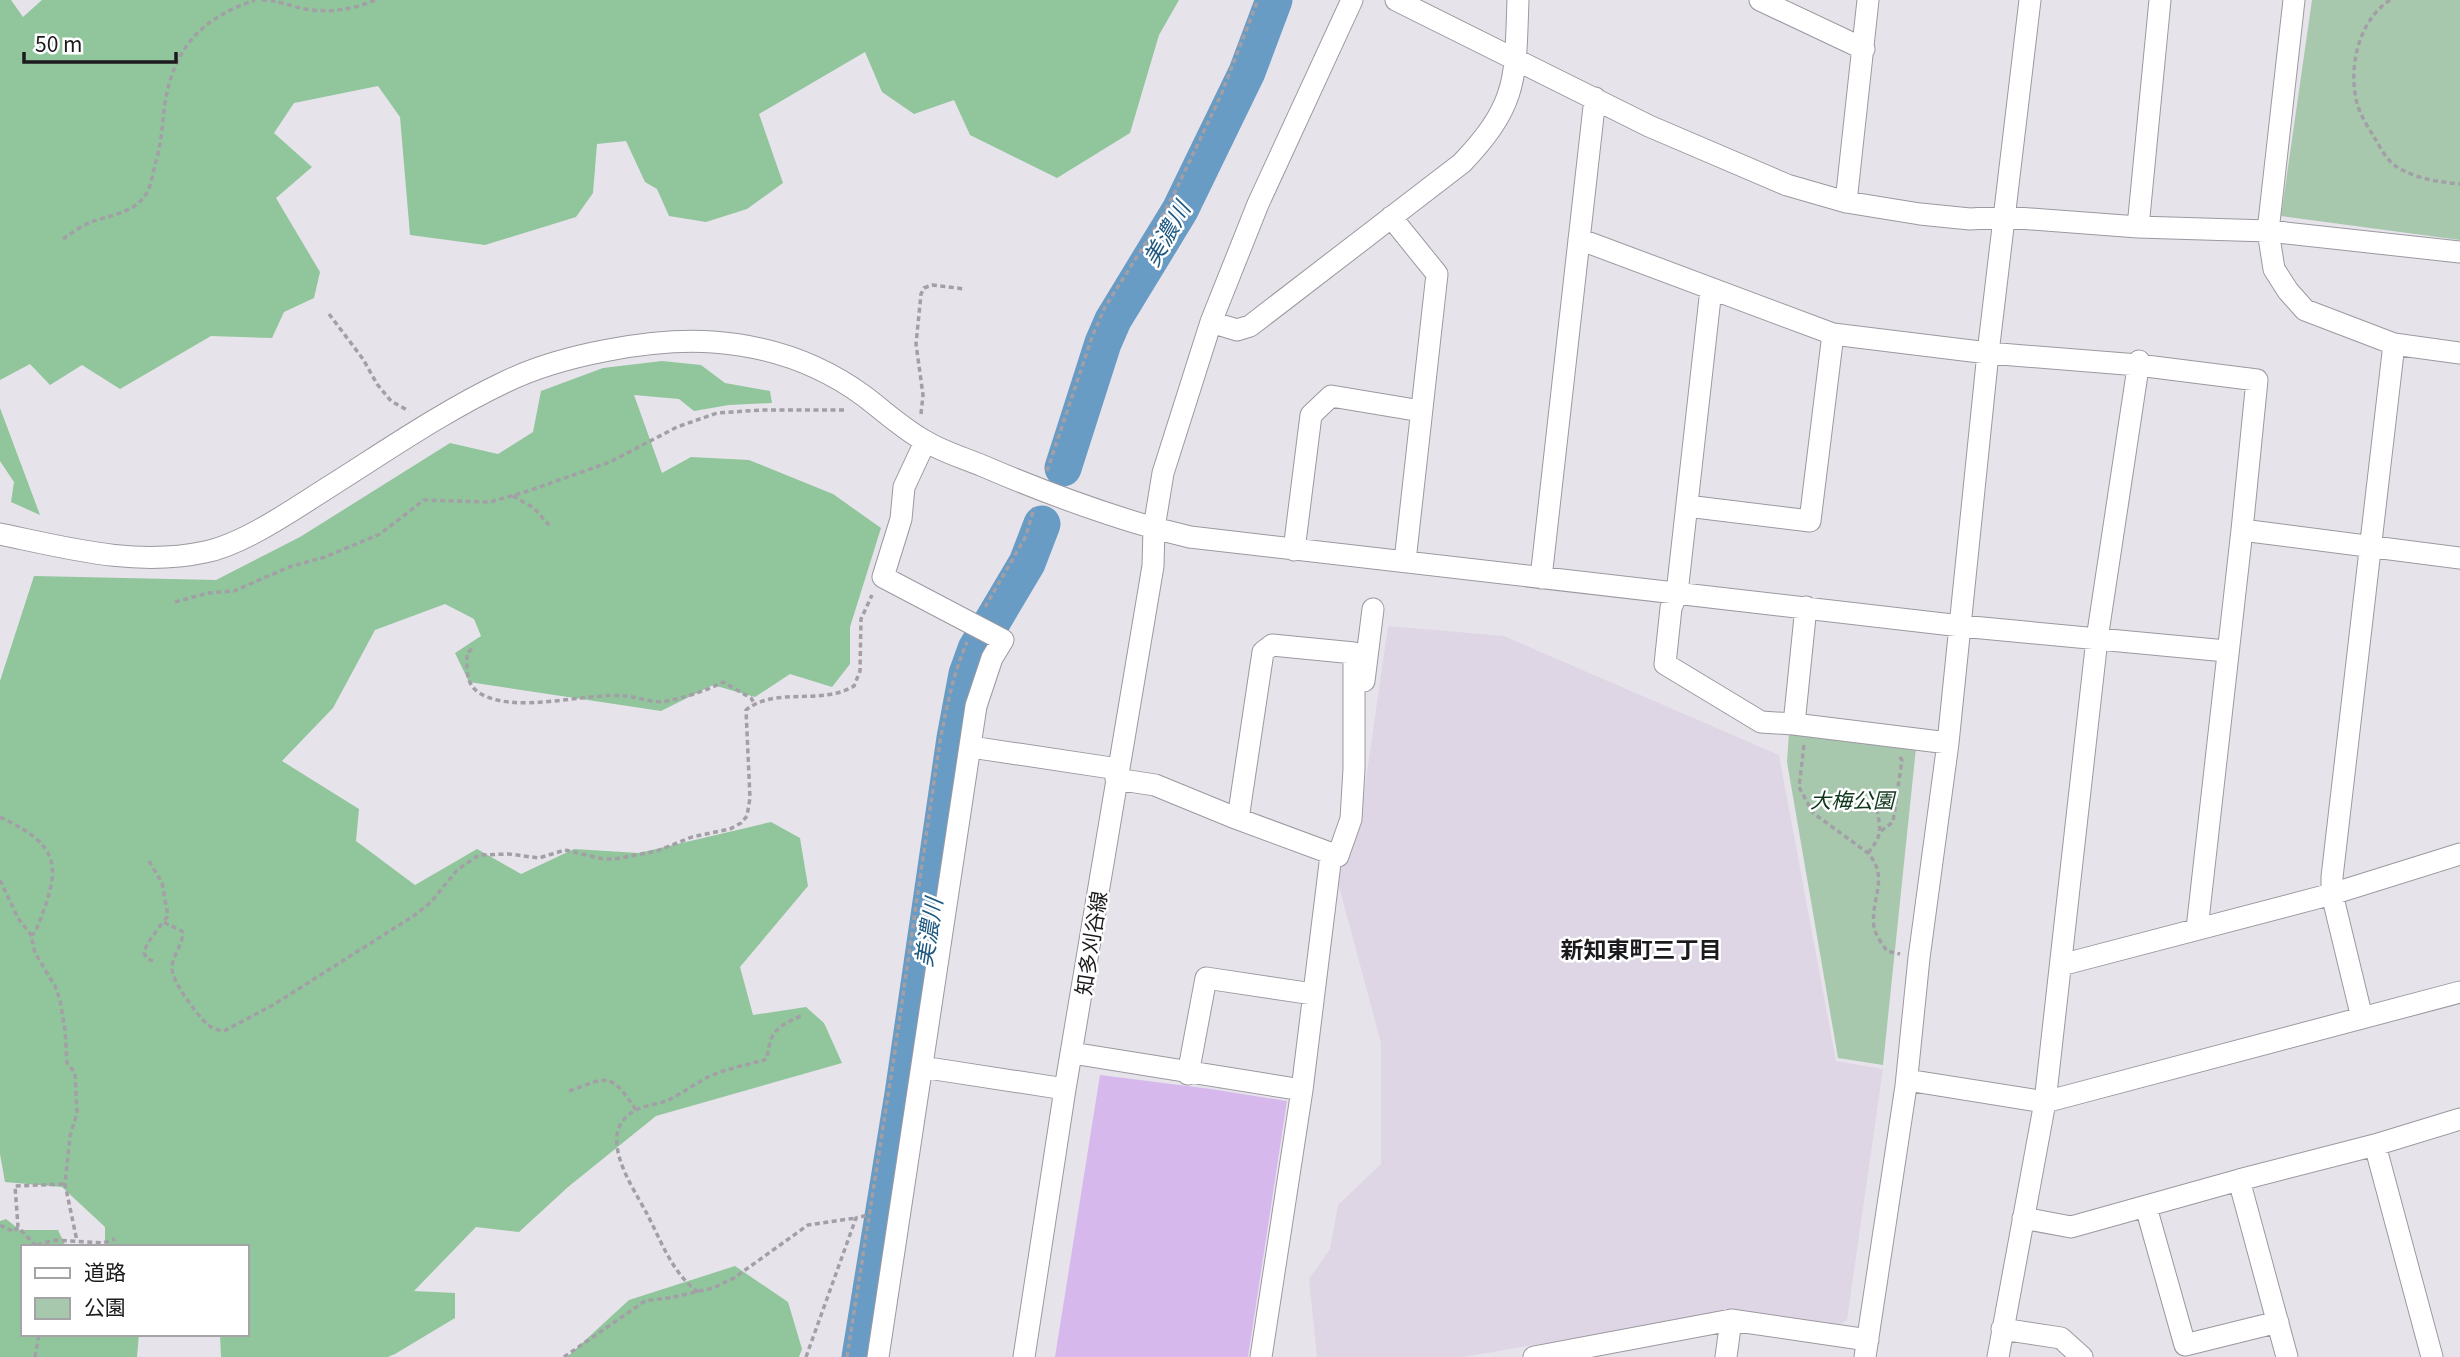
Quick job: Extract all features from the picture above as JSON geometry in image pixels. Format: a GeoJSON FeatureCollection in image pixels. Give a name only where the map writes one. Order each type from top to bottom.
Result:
{"type":"FeatureCollection","features":[{"type":"Feature","properties":{"kind":"street","name":"知多刈谷線"},"geometry":{"type":"LineString","coordinates":[[1024,1357],[1065,1089],[1153,566],[1154,528],[1163,473],[1211,322],[1258,204],[1352,0]]}},
{"type":"Feature","properties":{"kind":"street"},"geometry":{"type":"LineString","coordinates":[[1396,0],[1516,61],[1710,153],[1787,185],[1846,202],[1970,219],[2005,217],[2138,227],[2268,231],[2460,252]]}},
{"type":"Feature","properties":{"kind":"street"},"geometry":{"type":"LineString","coordinates":[[1211,322],[1237,330],[1250,326],[1462,163],[1481,143],[1508,100],[1516,61],[1518,0]]}},
{"type":"Feature","properties":{"kind":"street"},"geometry":{"type":"LineString","coordinates":[[1760,0],[1864,49]]}},
{"type":"Feature","properties":{"kind":"street"},"geometry":{"type":"LineString","coordinates":[[1846,202],[1868,0]]}},
{"type":"Feature","properties":{"kind":"street"},"geometry":{"type":"LineString","coordinates":[[1534,1357],[1603,1350],[1731,1320],[1866,1349],[1907,1080],[1919,958],[1948,743],[1988,353],[2030,0]]}},
{"type":"Feature","properties":{"kind":"street"},"geometry":{"type":"LineString","coordinates":[[2138,227],[2160,0]]}},
{"type":"Feature","properties":{"kind":"street"},"geometry":{"type":"LineString","coordinates":[[2294,0],[2268,231],[2274,269],[2288,291],[2305,310],[2394,344],[2460,353]]}},
{"type":"Feature","properties":{"kind":"street"},"geometry":{"type":"LineString","coordinates":[[1541,578],[1595,98]]}},
{"type":"Feature","properties":{"kind":"street"},"geometry":{"type":"LineString","coordinates":[[1391,217],[1437,274],[1405,561]]}},
{"type":"Feature","properties":{"kind":"street"},"geometry":{"type":"LineString","coordinates":[[1578,239],[1833,334],[1988,353],[2138,363],[2257,380],[2197,929]]}},
{"type":"Feature","properties":{"kind":"street"},"geometry":{"type":"LineString","coordinates":[[1711,289],[1687,506],[1665,664],[1761,722],[1948,743]]}},
{"type":"Feature","properties":{"kind":"street"},"geometry":{"type":"LineString","coordinates":[[1687,506],[1810,521],[1833,334]]}},
{"type":"Feature","properties":{"kind":"street"},"geometry":{"type":"LineString","coordinates":[[0,534],[89,552],[132,557],[173,558],[208,552],[270,523],[427,425],[506,381],[536,369],[605,351],[649,345],[710,342],[771,349],[794,357],[828,373],[917,436],[1040,490],[1105,514],[1190,537],[1961,625],[2226,652]]}},
{"type":"Feature","properties":{"kind":"street"},"geometry":{"type":"LineString","coordinates":[[2362,1018],[2332,894],[2394,344]]}},
{"type":"Feature","properties":{"kind":"street"},"geometry":{"type":"LineString","coordinates":[[1998,1357],[2045,1102],[2097,639],[2138,363]]}},
{"type":"Feature","properties":{"kind":"street"},"geometry":{"type":"LineString","coordinates":[[1294,550],[1311,415],[1331,396],[1421,411]]}},
{"type":"Feature","properties":{"kind":"street"},"geometry":{"type":"LineString","coordinates":[[878,1357],[976,706],[992,658],[1003,640],[883,577],[901,519],[904,486],[917,436]]}},
{"type":"Feature","properties":{"kind":"street"},"geometry":{"type":"LineString","coordinates":[[2242,530],[2460,558]]}},
{"type":"Feature","properties":{"kind":"street"},"geometry":{"type":"LineString","coordinates":[[1801,725],[1806,607]]}},
{"type":"Feature","properties":{"kind":"street"},"geometry":{"type":"LineString","coordinates":[[1355,690],[1363,689],[1373,609]]}},
{"type":"Feature","properties":{"kind":"street"},"geometry":{"type":"LineString","coordinates":[[971,747],[1117,774],[1155,785],[1238,819],[1338,856],[1351,819],[1354,653],[1272,645],[1263,652],[1238,819]]}},
{"type":"Feature","properties":{"kind":"street"},"geometry":{"type":"LineString","coordinates":[[2061,965],[2332,894],[2460,854]]}},
{"type":"Feature","properties":{"kind":"street"},"geometry":{"type":"LineString","coordinates":[[1261,1357],[1301,1090],[1331,855]]}},
{"type":"Feature","properties":{"kind":"street"},"geometry":{"type":"LineString","coordinates":[[1188,1073],[1206,978],[1313,994]]}},
{"type":"Feature","properties":{"kind":"street"},"geometry":{"type":"LineString","coordinates":[[1907,1080],[2045,1102],[2460,992]]}},
{"type":"Feature","properties":{"kind":"street"},"geometry":{"type":"LineString","coordinates":[[1072,1054],[1301,1090]]}},
{"type":"Feature","properties":{"kind":"street"},"geometry":{"type":"LineString","coordinates":[[922,1066],[1065,1089]]}},
{"type":"Feature","properties":{"kind":"street"},"geometry":{"type":"LineString","coordinates":[[2023,1218],[2071,1227],[2375,1145],[2460,1119]]}},
{"type":"Feature","properties":{"kind":"street"},"geometry":{"type":"LineString","coordinates":[[2375,1145],[2432,1357]]}},
{"type":"Feature","properties":{"kind":"street"},"geometry":{"type":"LineString","coordinates":[[2239,1180],[2287,1357]]}},
{"type":"Feature","properties":{"kind":"street"},"geometry":{"type":"LineString","coordinates":[[2146,1207],[2185,1345],[2221,1348],[2277,1322]]}},
{"type":"Feature","properties":{"kind":"street"},"geometry":{"type":"LineString","coordinates":[[1726,1357],[1731,1320]]}},
{"type":"Feature","properties":{"kind":"street"},"geometry":{"type":"LineString","coordinates":[[2002,1329],[2061,1339],[2082,1357]]}},
{"type":"Feature","properties":{"kind":"path"},"geometry":{"type":"LineString","coordinates":[[63,239],[89,223],[130,209],[145,197],[160,149],[165,101],[176,64],[189,42],[207,24],[228,9],[255,0]]}},
{"type":"Feature","properties":{"kind":"path"},"geometry":{"type":"LineString","coordinates":[[262,0],[277,0],[305,9],[333,11],[349,10],[375,0]]}},
{"type":"Feature","properties":{"kind":"path"},"geometry":{"type":"LineString","coordinates":[[2390,0],[2382,5],[2367,27],[2355,52],[2353,77],[2357,105],[2382,151],[2395,166],[2428,180],[2460,184]]}},
{"type":"Feature","properties":{"kind":"path"},"geometry":{"type":"LineString","coordinates":[[917,436],[923,408],[916,344],[921,294],[924,288],[932,285],[965,289]]}},
{"type":"Feature","properties":{"kind":"path"},"geometry":{"type":"LineString","coordinates":[[328,313],[391,401],[427,425]]}},
{"type":"Feature","properties":{"kind":"path"},"geometry":{"type":"LineString","coordinates":[[175,602],[208,593],[234,591],[289,566],[325,557],[380,534],[424,500],[475,503],[512,496],[610,462],[677,427],[717,413],[848,410]]}},
{"type":"Feature","properties":{"kind":"path"},"geometry":{"type":"LineString","coordinates":[[512,496],[534,508],[550,525]]}},
{"type":"Feature","properties":{"kind":"path"},"geometry":{"type":"LineString","coordinates":[[163,922],[182,931],[183,936],[174,955],[174,982],[206,1023],[214,1029],[224,1031],[273,1005],[415,915],[457,870],[479,855],[509,854],[539,858],[565,850],[603,859],[615,859],[657,851],[691,837],[730,829],[747,816],[750,797],[746,710],[754,703],[769,699],[836,694],[854,686],[860,671],[861,619],[883,577]]}},
{"type":"Feature","properties":{"kind":"path"},"geometry":{"type":"LineString","coordinates":[[472,649],[467,653],[467,677],[470,685],[479,693],[495,699],[538,703],[626,696],[665,702],[710,689],[723,682],[751,698],[754,703]]}},
{"type":"Feature","properties":{"kind":"path"},"geometry":{"type":"LineString","coordinates":[[1801,725],[1799,787],[1813,813],[1868,853],[1876,862],[1880,873],[1873,914],[1875,930],[1887,951],[1919,958]]}},
{"type":"Feature","properties":{"kind":"path"},"geometry":{"type":"LineString","coordinates":[[1881,831],[1893,822],[1902,760],[1897,754]]}},
{"type":"Feature","properties":{"kind":"path"},"geometry":{"type":"LineString","coordinates":[[1868,853],[1879,839],[1881,831],[1877,810]]}},
{"type":"Feature","properties":{"kind":"path"},"geometry":{"type":"LineString","coordinates":[[0,817],[36,836],[51,857],[49,897],[35,933],[31,935]]}},
{"type":"Feature","properties":{"kind":"path"},"geometry":{"type":"LineString","coordinates":[[149,861],[162,883],[169,916],[147,944],[144,953],[147,959],[153,961]]}},
{"type":"Feature","properties":{"kind":"path"},"geometry":{"type":"LineString","coordinates":[[0,880],[18,918],[31,935],[35,953],[55,986],[60,1000],[65,1030],[66,1063],[75,1073],[77,1113],[70,1136],[65,1185],[76,1241]]}},
{"type":"Feature","properties":{"kind":"path"},"geometry":{"type":"LineString","coordinates":[[698,1292],[675,1268],[631,1187],[616,1143],[618,1130],[623,1121],[636,1110],[670,1099],[712,1075],[767,1059],[769,1040],[773,1033],[803,1016]]}},
{"type":"Feature","properties":{"kind":"path"},"geometry":{"type":"LineString","coordinates":[[569,1091],[601,1079],[610,1080],[636,1110]]}},
{"type":"Feature","properties":{"kind":"path"},"geometry":{"type":"LineString","coordinates":[[36,1245],[18,1227],[15,1186],[65,1185]]}},
{"type":"Feature","properties":{"kind":"path"},"geometry":{"type":"LineString","coordinates":[[564,1357],[645,1301],[698,1292],[734,1278],[808,1225],[869,1215]]}},
{"type":"Feature","properties":{"kind":"path"},"geometry":{"type":"LineString","coordinates":[[806,1357],[856,1218]]}},
{"type":"Feature","properties":{"kind":"path"},"geometry":{"type":"LineString","coordinates":[[0,1225],[14,1232],[18,1227]]}},
{"type":"Feature","properties":{"kind":"path"},"geometry":{"type":"LineString","coordinates":[[40,1245],[55,1240],[103,1243],[114,1239]]}},
{"type":"Feature","properties":{"kind":"path"},"geometry":{"type":"LineString","coordinates":[[35,1357],[39,1336]]}},
{"type":"Feature","properties":{"kind":"shaded area"},"geometry":{"type":"Polygon","coordinates":[[[1388,626],[1504,636],[1779,755],[1836,1061],[1883,1069],[1847,1320],[1838,1326],[1730,1311],[1463,1357],[1317,1357],[1309,1279],[1330,1249],[1338,1205],[1381,1164],[1381,1043],[1337,879],[1359,828],[1388,626]]]}},
{"type":"Feature","properties":{"kind":"green space"},"geometry":{"type":"Polygon","coordinates":[[[0,0],[11,0],[23,17],[42,0],[1179,0],[1159,35],[1130,133],[1057,178],[970,135],[954,100],[914,114],[882,92],[865,52],[759,114],[783,183],[747,209],[706,222],[669,216],[657,189],[645,182],[626,141],[597,144],[593,193],[576,217],[485,245],[410,235],[400,117],[378,86],[294,103],[274,133],[312,167],[276,198],[320,272],[314,298],[284,312],[272,338],[211,336],[120,389],[82,365],[50,385],[30,364],[0,380],[0,0]]]}},
{"type":"Feature","properties":{"kind":"green space"},"geometry":{"type":"Polygon","coordinates":[[[2312,0],[2460,0],[2460,240],[2281,216],[2312,0]]]}},
{"type":"Feature","properties":{"kind":"green space"},"geometry":{"type":"Polygon","coordinates":[[[662,361],[701,365],[725,383],[770,391],[772,403],[729,405],[694,411],[679,399],[634,395],[662,473],[691,457],[749,460],[833,494],[881,528],[850,627],[850,664],[832,687],[790,674],[755,697],[713,685],[661,711],[469,682],[455,653],[481,636],[474,619],[445,604],[375,630],[333,708],[282,761],[359,809],[356,841],[415,885],[477,849],[521,874],[574,849],[639,853],[771,822],[800,838],[808,886],[740,967],[753,1015],[806,1007],[824,1023],[842,1063],[656,1116],[568,1187],[519,1232],[476,1227],[414,1291],[455,1293],[455,1318],[395,1354],[388,1357],[221,1357],[220,1336],[248,1336],[248,1245],[105,1245],[105,1227],[62,1187],[5,1182],[0,1154],[0,681],[34,576],[216,580],[300,537],[450,443],[498,454],[533,432],[541,391],[603,368],[662,361]]]}},
{"type":"Feature","properties":{"kind":"green space"},"geometry":{"type":"Polygon","coordinates":[[[0,408],[40,515],[11,502],[14,482],[0,461],[0,408]]]}},
{"type":"Feature","properties":{"kind":"green space","name":"大梅公園"},"geometry":{"type":"Polygon","coordinates":[[[1789,732],[1916,748],[1883,1065],[1838,1058],[1787,762],[1789,732]]]}},
{"type":"Feature","properties":{"kind":"green space"},"geometry":{"type":"Polygon","coordinates":[[[6,1219],[20,1230],[58,1230],[65,1245],[21,1245],[21,1336],[139,1336],[137,1357],[0,1357],[0,1221],[6,1219]]]}},
{"type":"Feature","properties":{"kind":"green space"},"geometry":{"type":"Polygon","coordinates":[[[735,1266],[788,1302],[802,1349],[799,1357],[567,1357],[629,1300],[735,1266]]]}},
{"type":"Feature","properties":{"kind":"building"},"geometry":{"type":"Polygon","coordinates":[[[1100,1075],[1287,1101],[1248,1357],[1055,1357],[1100,1075]]]}},
{"type":"Feature","properties":{"kind":"waterway","name":"美濃川"},"geometry":{"type":"LineString","coordinates":[[1063,468],[1103,343],[1113,320],[1180,210],[1247,72],[1274,0]]}},
{"type":"Feature","properties":{"kind":"waterway","name":"美濃川"},"geometry":{"type":"LineString","coordinates":[[860,1357],[967,674],[976,649],[1027,563],[1042,524]]}},
{"type":"Feature","properties":{"kind":"district","name":"新知東町三丁目"},"geometry":{"type":"Point","coordinates":[1641,948]}}]}
